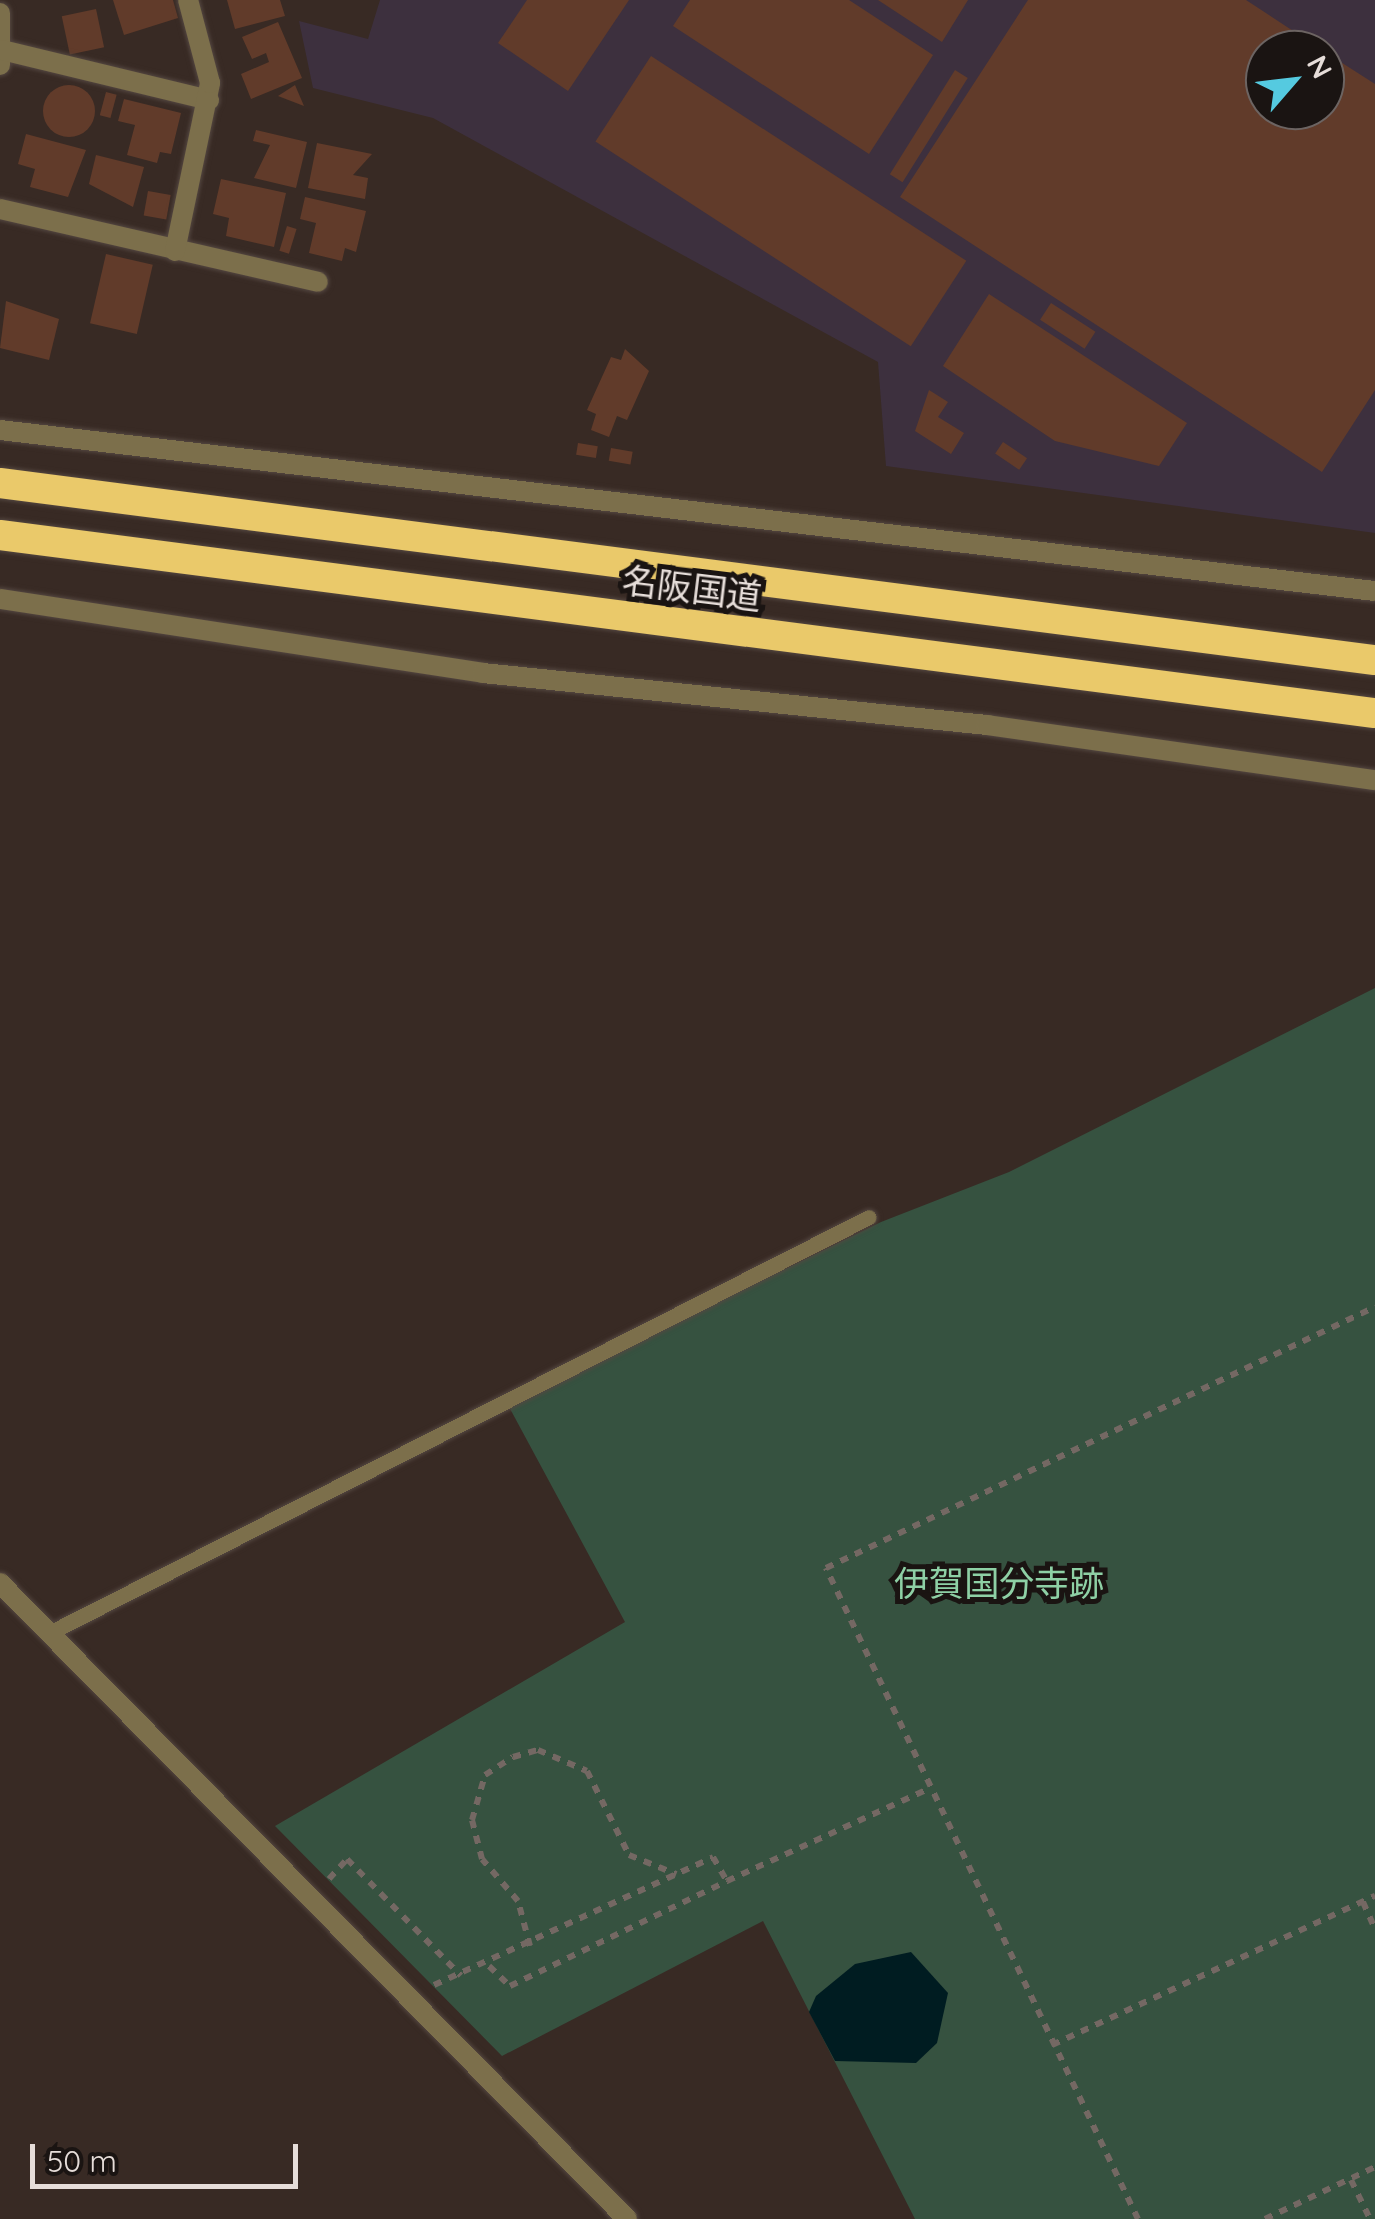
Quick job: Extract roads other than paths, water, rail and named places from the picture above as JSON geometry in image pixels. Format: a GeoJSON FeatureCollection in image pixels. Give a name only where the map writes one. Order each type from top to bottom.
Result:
{"type":"FeatureCollection","features":[{"type":"Feature","properties":{"kind":"highway","name":"名阪国道"},"geometry":{"type":"LineString","coordinates":[[0,484],[1375,660]]}},
{"type":"Feature","properties":{"kind":"highway","name":"名阪国道"},"geometry":{"type":"LineString","coordinates":[[0,536],[1375,713]]}},
{"type":"Feature","properties":{"kind":"street"},"geometry":{"type":"LineString","coordinates":[[175,251],[210,100],[188,0]]}},
{"type":"Feature","properties":{"kind":"street"},"geometry":{"type":"LineString","coordinates":[[0,13],[1,58],[210,100]]}},
{"type":"Feature","properties":{"kind":"street"},"geometry":{"type":"LineString","coordinates":[[0,208],[318,282]]}},
{"type":"Feature","properties":{"kind":"street"},"geometry":{"type":"LineString","coordinates":[[0,430],[1375,591]]}},
{"type":"Feature","properties":{"kind":"street"},"geometry":{"type":"LineString","coordinates":[[0,599],[484,673],[986,725],[1375,780]]}},
{"type":"Feature","properties":{"kind":"street"},"geometry":{"type":"LineString","coordinates":[[0,1583],[411,1992],[627,2219]]}},
{"type":"Feature","properties":{"kind":"lane"},"geometry":{"type":"LineString","coordinates":[[49,1633],[869,1217]]}},
{"type":"Feature","properties":{"kind":"water"},"geometry":{"type":"Polygon","coordinates":[[[911,1952],[948,1993],[937,2043],[916,2063],[835,2061],[809,2012],[816,1996],[855,1964],[911,1952]]]}},
{"type":"Feature","properties":{"kind":"park label","name":"伊賀国分寺跡"},"geometry":{"type":"Point","coordinates":[999,1583]}}]}
